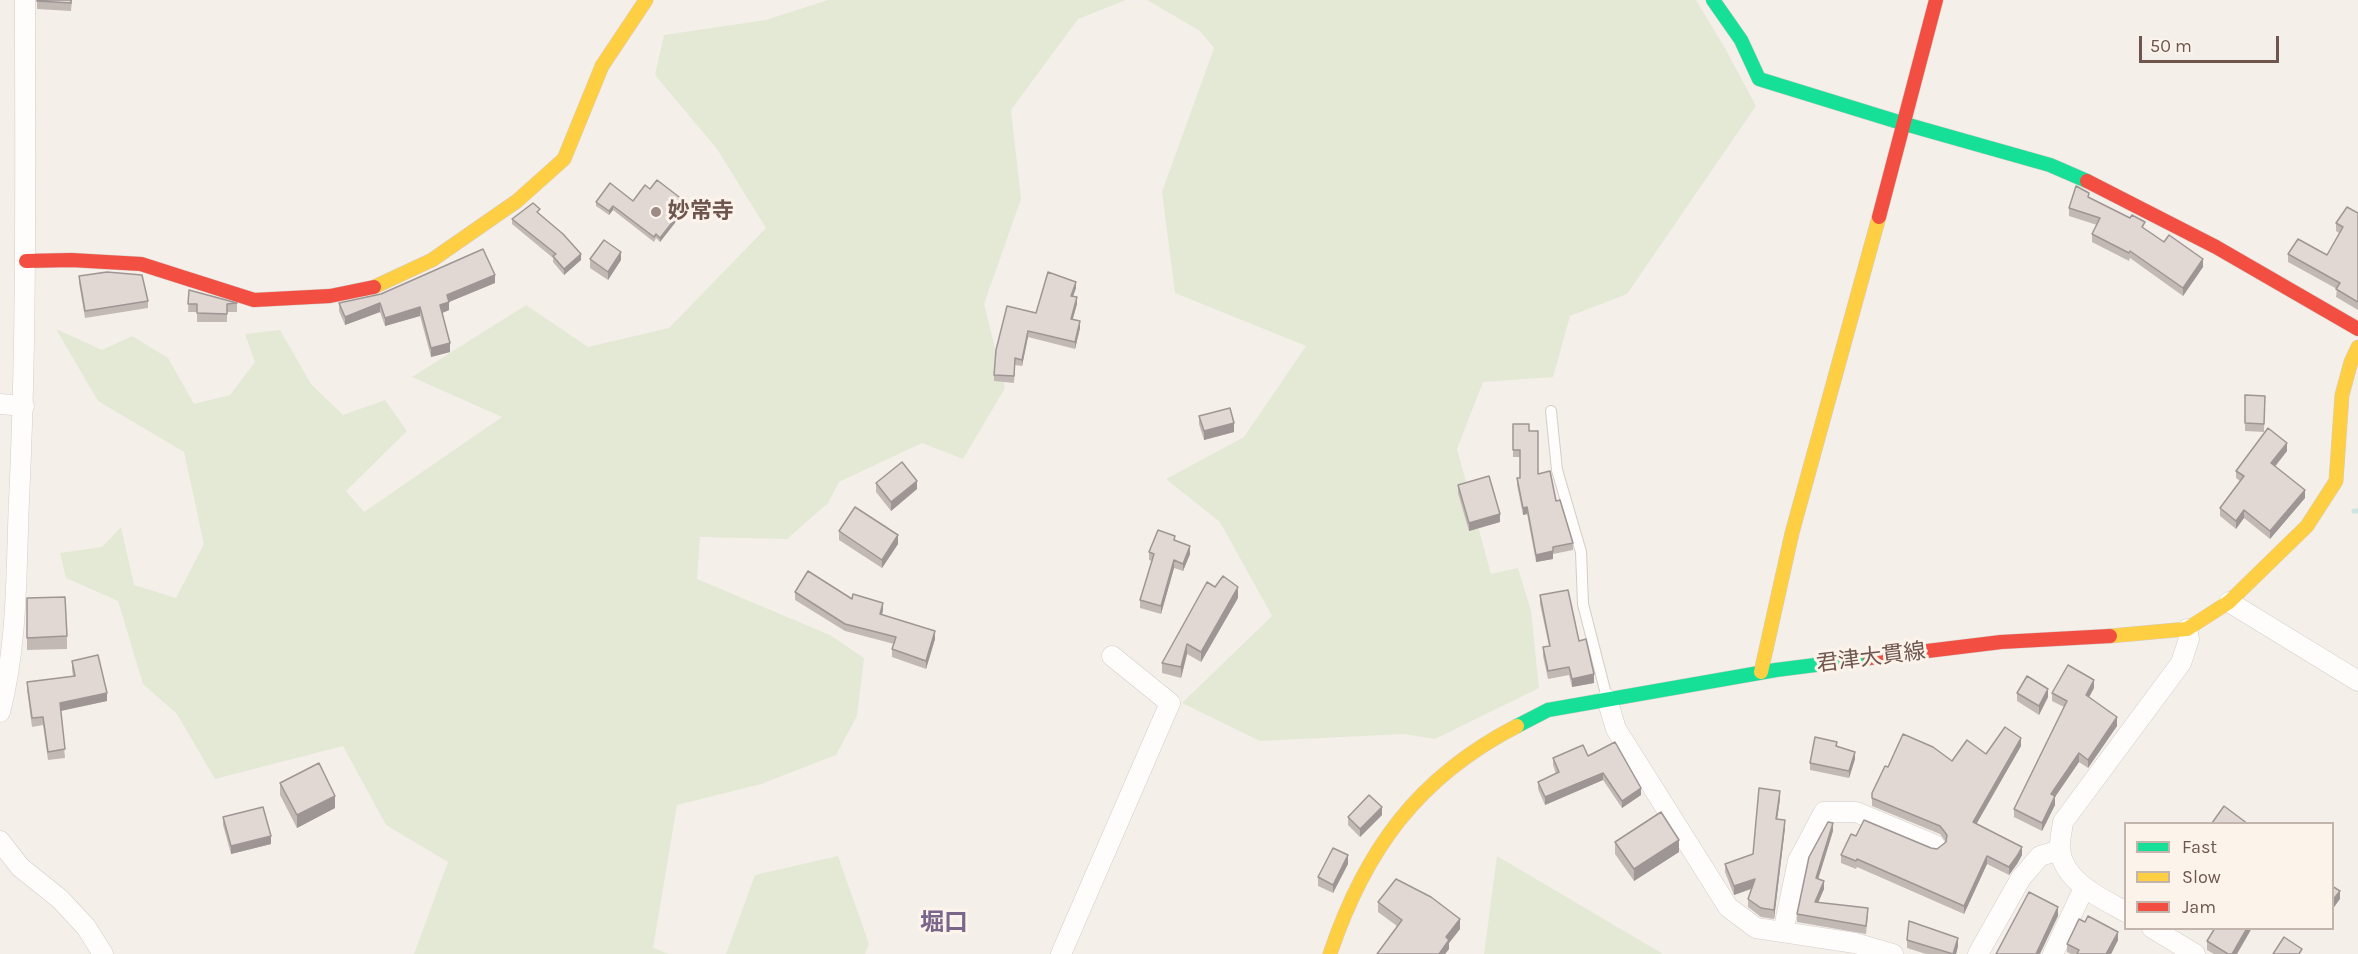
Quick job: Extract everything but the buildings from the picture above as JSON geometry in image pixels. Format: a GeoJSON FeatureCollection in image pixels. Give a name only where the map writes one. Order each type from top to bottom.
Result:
{"type":"FeatureCollection","features":[{"type":"Feature","properties":{"kind":"street"},"geometry":{"type":"LineString","coordinates":[[0,712],[7,685],[13,637],[24,405],[25,0]]}},
{"type":"Feature","properties":{"kind":"street"},"geometry":{"type":"LineString","coordinates":[[26,261],[71,260],[141,264],[254,300],[330,296],[374,287],[432,260],[517,201],[564,159],[602,66],[646,0]]}},
{"type":"Feature","properties":{"kind":"street"},"geometry":{"type":"LineString","coordinates":[[1713,0],[1741,40],[1759,79],[2050,165],[2081,178],[2216,247],[2358,329]]}},
{"type":"Feature","properties":{"kind":"street"},"geometry":{"type":"LineString","coordinates":[[1761,672],[1792,532],[1905,124],[1936,0]]}},
{"type":"Feature","properties":{"kind":"street","name":"君津大貫線"},"geometry":{"type":"LineString","coordinates":[[1330,954],[1343,915],[1375,852],[1403,815],[1433,784],[1471,754],[1529,718],[1548,710],[1761,672],[2001,642],[2156,633],[2187,629],[2229,602],[2307,526],[2336,481],[2342,395],[2351,362],[2358,347]]}},
{"type":"Feature","properties":{"kind":"street"},"geometry":{"type":"LineString","coordinates":[[0,404],[24,405]]}},
{"type":"Feature","properties":{"kind":"street"},"geometry":{"type":"LineString","coordinates":[[2229,602],[2358,681]]}},
{"type":"Feature","properties":{"kind":"street"},"geometry":{"type":"LineString","coordinates":[[2124,911],[2084,888],[2069,872],[2060,850],[2063,822],[2181,663],[2189,639],[2187,629]]}},
{"type":"Feature","properties":{"kind":"street"},"geometry":{"type":"LineString","coordinates":[[1061,954],[1170,703],[1112,656]]}},
{"type":"Feature","properties":{"kind":"street"},"geometry":{"type":"LineString","coordinates":[[1607,699],[1616,729],[1728,907],[1756,928],[1855,943],[1893,954]]}},
{"type":"Feature","properties":{"kind":"street"},"geometry":{"type":"LineString","coordinates":[[1783,932],[1798,861],[1824,812],[1856,812],[1935,845]]}},
{"type":"Feature","properties":{"kind":"street"},"geometry":{"type":"LineString","coordinates":[[0,841],[20,867],[60,899],[79,920],[103,954]]}},
{"type":"Feature","properties":{"kind":"street"},"geometry":{"type":"LineString","coordinates":[[1978,954],[2021,878],[2040,856],[2060,850]]}},
{"type":"Feature","properties":{"kind":"street"},"geometry":{"type":"LineString","coordinates":[[2054,954],[2084,888]]}},
{"type":"Feature","properties":{"kind":"street"},"geometry":{"type":"LineString","coordinates":[[2155,930],[2194,954]]}},
{"type":"Feature","properties":{"kind":"lane"},"geometry":{"type":"LineString","coordinates":[[1551,411],[1557,470],[1581,552],[1582,604],[1607,699]]}},
{"type":"Feature","properties":{"kind":"green space"},"geometry":{"type":"Polygon","coordinates":[[[828,0],[1126,0],[1078,19],[1011,110],[1021,199],[984,304],[1005,388],[963,459],[922,443],[839,482],[828,503],[787,539],[700,537],[697,579],[830,635],[864,658],[857,716],[836,755],[761,784],[677,805],[653,948],[669,954],[414,954],[448,862],[386,825],[343,746],[215,779],[177,714],[143,684],[118,601],[66,578],[60,553],[102,547],[121,527],[134,585],[176,598],[204,544],[184,452],[98,401],[56,329],[102,350],[132,336],[168,358],[194,404],[230,395],[255,362],[245,334],[280,330],[311,384],[343,415],[385,400],[407,431],[346,491],[364,512],[502,417],[412,377],[526,305],[588,347],[669,328],[766,228],[717,149],[655,75],[664,35],[766,20],[828,0]]]}},
{"type":"Feature","properties":{"kind":"green space"},"geometry":{"type":"Polygon","coordinates":[[[1147,0],[1696,0],[1756,106],[1627,294],[1570,316],[1553,377],[1483,382],[1457,449],[1491,574],[1518,568],[1531,611],[1539,688],[1435,739],[1404,734],[1260,741],[1182,703],[1272,616],[1220,522],[1166,479],[1244,437],[1306,346],[1175,293],[1162,192],[1214,48],[1200,31],[1147,0]]]}},
{"type":"Feature","properties":{"kind":"green space"},"geometry":{"type":"Polygon","coordinates":[[[838,856],[869,944],[865,954],[726,954],[755,875],[838,856]]]}},
{"type":"Feature","properties":{"kind":"green space"},"geometry":{"type":"Polygon","coordinates":[[[1497,856],[1663,954],[1484,954],[1497,856]]]}},
{"type":"Feature","properties":{"kind":"traffic: fast"},"geometry":{"type":"LineString","coordinates":[[1713,0],[1741,40],[1759,79],[2050,165],[2087,181]]}},
{"type":"Feature","properties":{"kind":"traffic: fast"},"geometry":{"type":"LineString","coordinates":[[1517,726],[1548,710],[1776,670],[1870,658]]}},
{"type":"Feature","properties":{"kind":"traffic: slow"},"geometry":{"type":"LineString","coordinates":[[374,287],[432,260],[517,201],[564,159],[602,66],[646,0]]}},
{"type":"Feature","properties":{"kind":"traffic: slow"},"geometry":{"type":"LineString","coordinates":[[1761,672],[1792,533],[1879,217]]}},
{"type":"Feature","properties":{"kind":"traffic: slow"},"geometry":{"type":"LineString","coordinates":[[2110,636],[2187,629],[2229,602],[2307,526],[2336,481],[2342,395],[2351,362],[2358,347]]}},
{"type":"Feature","properties":{"kind":"traffic: slow"},"geometry":{"type":"LineString","coordinates":[[1330,954],[1360,882],[1378,850],[1399,820],[1451,769],[1482,746],[1517,726]]}},
{"type":"Feature","properties":{"kind":"traffic: jam"},"geometry":{"type":"LineString","coordinates":[[1879,217],[1936,0]]}},
{"type":"Feature","properties":{"kind":"traffic: jam"},"geometry":{"type":"LineString","coordinates":[[2087,181],[2216,247],[2358,329]]}},
{"type":"Feature","properties":{"kind":"traffic: jam"},"geometry":{"type":"LineString","coordinates":[[26,261],[71,260],[141,264],[254,300],[330,296],[374,287]]}},
{"type":"Feature","properties":{"kind":"traffic: jam"},"geometry":{"type":"LineString","coordinates":[[1870,658],[2001,642],[2110,636]]}},
{"type":"Feature","properties":{"kind":"place","name":"妙常寺"},"geometry":{"type":"Point","coordinates":[656,212]}},
{"type":"Feature","properties":{"kind":"district","name":"堀口"},"geometry":{"type":"Point","coordinates":[944,923]}}]}
